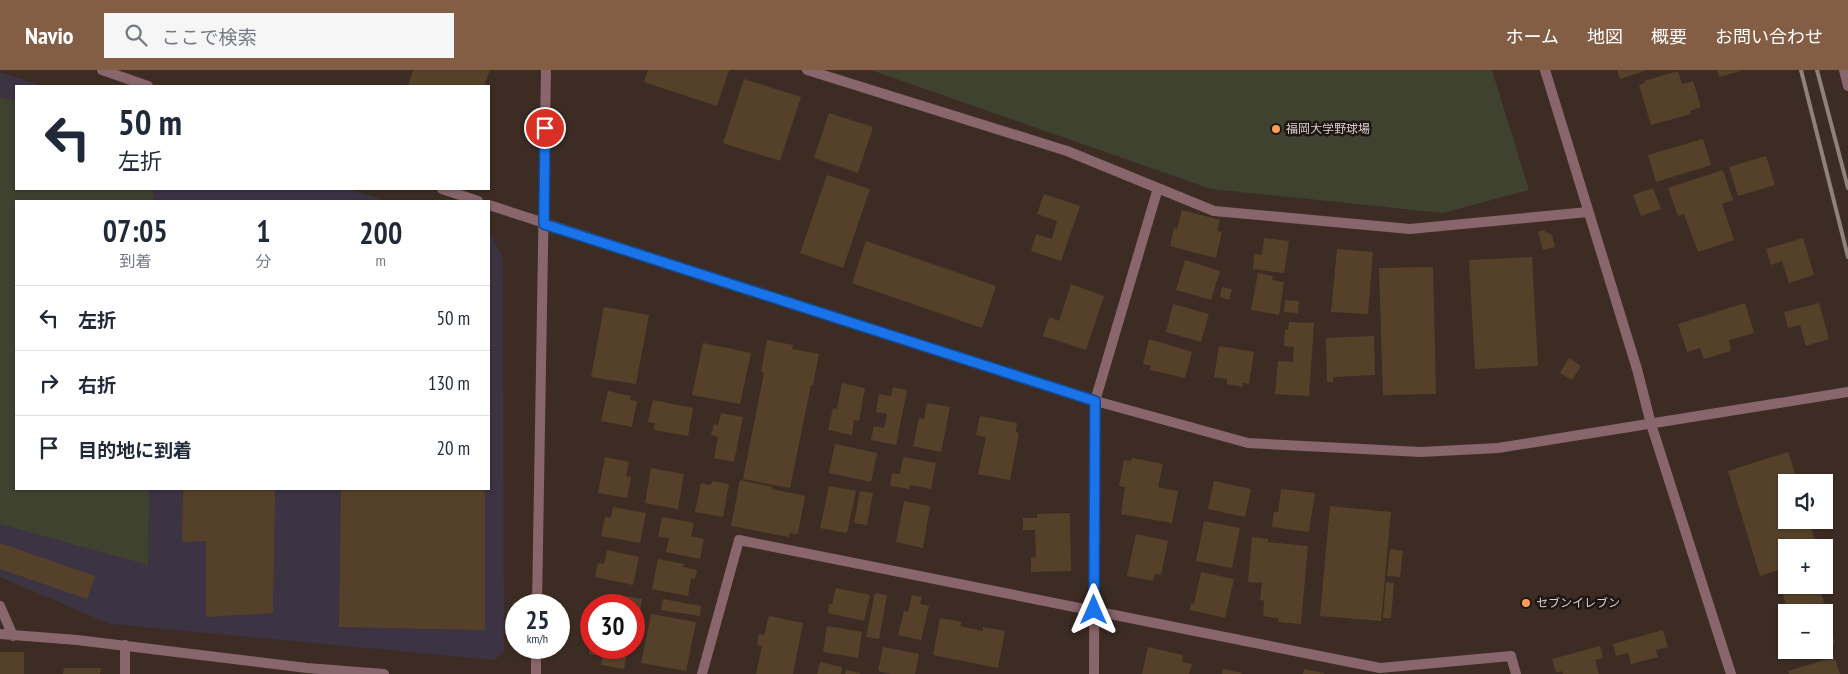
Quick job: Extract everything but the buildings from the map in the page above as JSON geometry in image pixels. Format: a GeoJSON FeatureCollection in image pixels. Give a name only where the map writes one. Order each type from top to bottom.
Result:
{"type":"FeatureCollection","features":[{"type":"Feature","properties":{"kind":"street"},"geometry":{"type":"LineString","coordinates":[[102,70],[145,85]]}},
{"type":"Feature","properties":{"kind":"street"},"geometry":{"type":"LineString","coordinates":[[537,594],[546,70]]}},
{"type":"Feature","properties":{"kind":"street"},"geometry":{"type":"LineString","coordinates":[[807,70],[1067,152],[1214,211],[1410,230],[1588,212]]}},
{"type":"Feature","properties":{"kind":"street"},"geometry":{"type":"LineString","coordinates":[[1545,70],[1637,369],[1651,424],[1731,674]]}},
{"type":"Feature","properties":{"kind":"street"},"geometry":{"type":"LineString","coordinates":[[1844,70],[1848,86]]}},
{"type":"Feature","properties":{"kind":"street"},"geometry":{"type":"LineString","coordinates":[[1094,674],[1095,401],[1158,188]]}},
{"type":"Feature","properties":{"kind":"street"},"geometry":{"type":"LineString","coordinates":[[445,190],[475,200]]}},
{"type":"Feature","properties":{"kind":"street"},"geometry":{"type":"LineString","coordinates":[[490,205],[1095,401],[1248,443],[1421,452],[1498,448],[1848,392]]}},
{"type":"Feature","properties":{"kind":"street"},"geometry":{"type":"LineString","coordinates":[[702,674],[739,540],[1380,668],[1511,656],[1516,674]]}},
{"type":"Feature","properties":{"kind":"street"},"geometry":{"type":"LineString","coordinates":[[0,606],[13,636]]}},
{"type":"Feature","properties":{"kind":"street"},"geometry":{"type":"LineString","coordinates":[[0,634],[125,645],[306,671],[384,674]]}},
{"type":"Feature","properties":{"kind":"street"},"geometry":{"type":"LineString","coordinates":[[125,645],[125,674]]}},
{"type":"Feature","properties":{"kind":"street"},"geometry":{"type":"LineString","coordinates":[[536,659],[536,674]]}},
{"type":"Feature","properties":{"kind":"shaded area"},"geometry":{"type":"Polygon","coordinates":[[[0,72],[39,85],[15,85],[15,190],[352,190],[383,200],[15,200],[15,490],[490,490],[491,236],[503,258],[504,652],[494,660],[110,624],[0,577],[0,72]]]}},
{"type":"Feature","properties":{"kind":"green space","name":"福岡大学野球場"},"geometry":{"type":"Polygon","coordinates":[[[871,70],[1492,70],[1529,190],[1443,213],[1211,189],[871,70]]]}},
{"type":"Feature","properties":{"kind":"green space"},"geometry":{"type":"Polygon","coordinates":[[[0,97],[15,101],[15,190],[153,190],[153,200],[15,200],[15,490],[149,490],[148,565],[0,524],[0,97]]]}},
{"type":"Feature","properties":{"kind":"railway"},"geometry":{"type":"LineString","coordinates":[[1801,70],[1848,257]]}},
{"type":"Feature","properties":{"kind":"railway"},"geometry":{"type":"LineString","coordinates":[[1817,70],[1848,188]]}},
{"type":"Feature","properties":{"kind":"place","name":"福岡大学野球場"},"geometry":{"type":"Point","coordinates":[1276,129]}},
{"type":"Feature","properties":{"kind":"place","name":"セブンイレブン"},"geometry":{"type":"Point","coordinates":[1526,603]}},
{"type":"Feature","properties":{"kind":"route"},"geometry":{"type":"LineString","coordinates":[[545,128],[544,224],[1095,401],[1094,610]]}}]}
